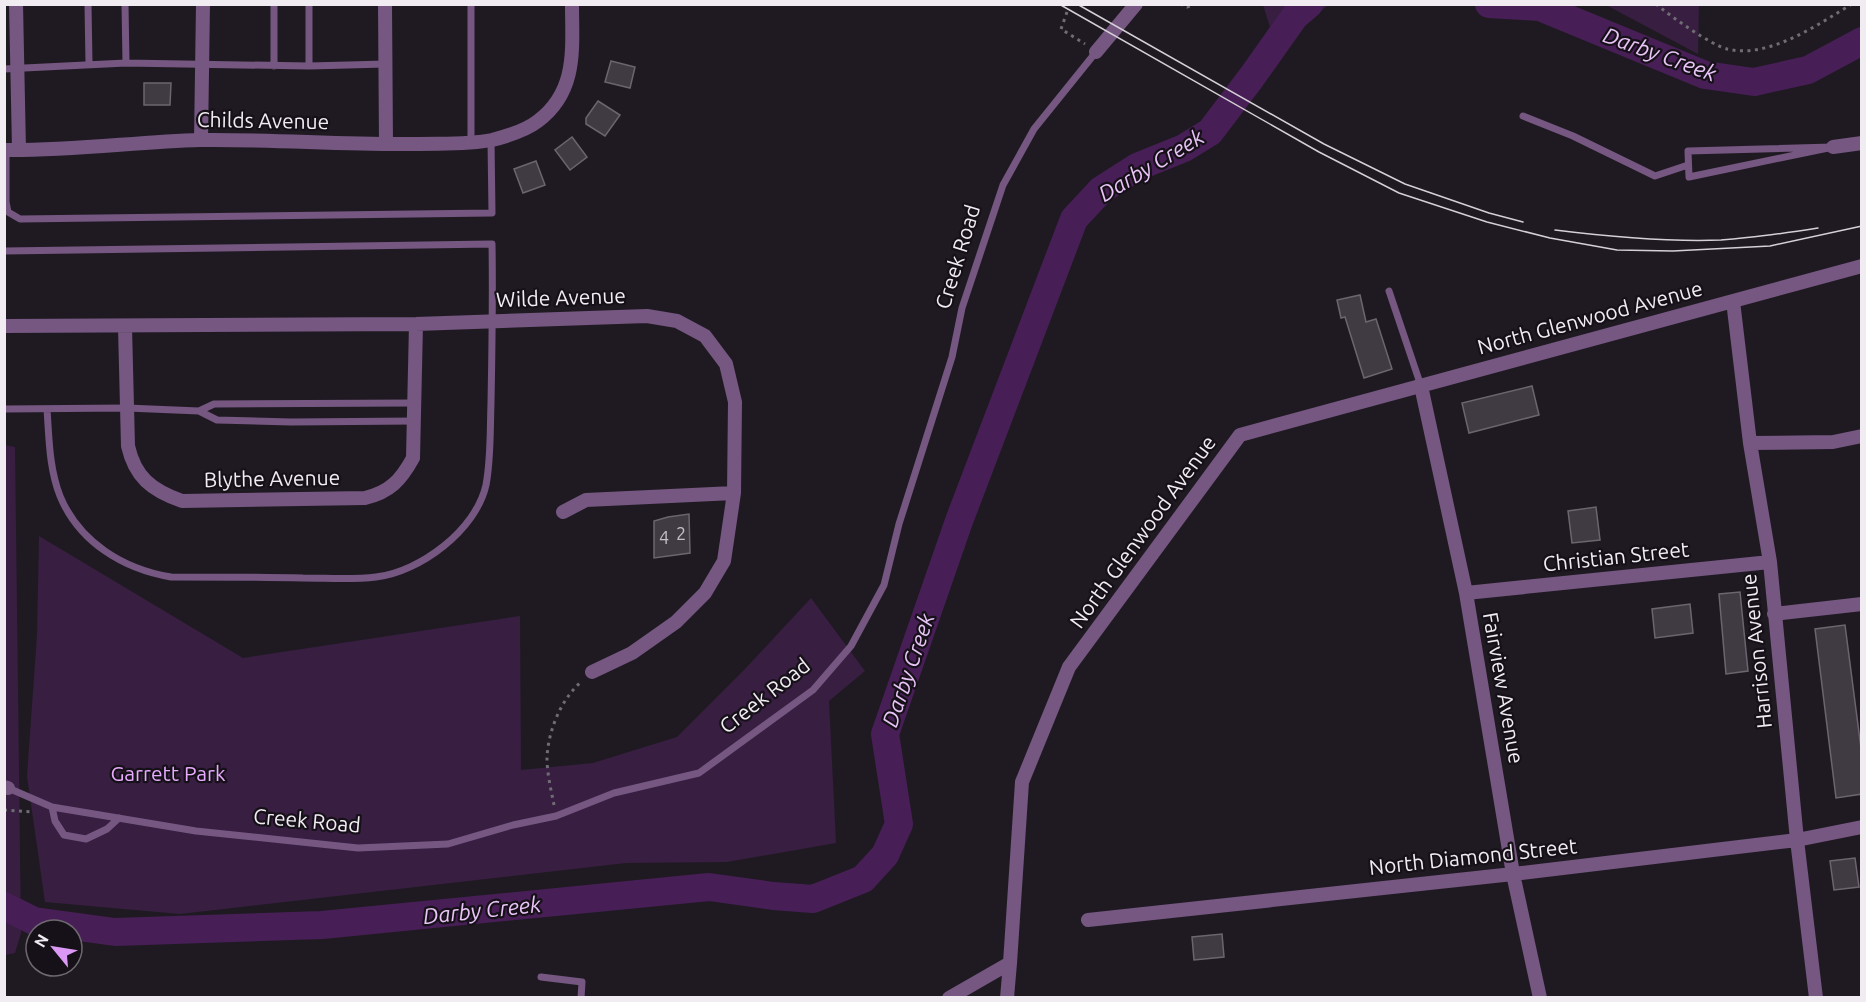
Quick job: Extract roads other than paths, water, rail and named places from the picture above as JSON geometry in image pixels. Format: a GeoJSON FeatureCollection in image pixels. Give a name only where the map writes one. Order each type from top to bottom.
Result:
{"type":"FeatureCollection","features":[{"type":"Feature","properties":{"kind":"street"},"geometry":{"type":"LineString","coordinates":[[10,150],[11,68],[16,4]]}},
{"type":"Feature","properties":{"kind":"street"},"geometry":{"type":"LineString","coordinates":[[201,140],[203,4]]}},
{"type":"Feature","properties":{"kind":"street"},"geometry":{"type":"LineString","coordinates":[[385,4],[386,144]]}},
{"type":"Feature","properties":{"kind":"street","name":"Childs Avenue"},"geometry":{"type":"LineString","coordinates":[[10,150],[201,140],[386,144],[491,140],[520,132],[538,121],[552,107],[565,87],[572,65],[572,4]]}},
{"type":"Feature","properties":{"kind":"street","name":"Creek Road"},"geometry":{"type":"LineString","coordinates":[[1096,52],[1135,5]]}},
{"type":"Feature","properties":{"kind":"street"},"geometry":{"type":"LineString","coordinates":[[1833,147],[1862,143]]}},
{"type":"Feature","properties":{"kind":"street","name":"North Glenwood Avenue"},"geometry":{"type":"LineString","coordinates":[[1007,998],[1023,782],[1069,667],[1240,435],[1862,266]]}},
{"type":"Feature","properties":{"kind":"street","name":"Harrison Avenue"},"geometry":{"type":"LineString","coordinates":[[1733,301],[1750,443],[1770,562],[1797,840],[1816,998]]}},
{"type":"Feature","properties":{"kind":"street","name":"Wilde Avenue"},"geometry":{"type":"LineString","coordinates":[[4,326],[416,324],[647,316],[677,321],[705,336],[726,364],[735,402],[734,493],[724,561],[705,593],[676,622],[632,653],[592,672]]}},
{"type":"Feature","properties":{"kind":"street","name":"Blythe Avenue"},"geometry":{"type":"LineString","coordinates":[[125,327],[128,446],[132,463],[142,478],[156,490],[182,501],[365,498],[381,494],[405,473],[413,458],[416,324]]}},
{"type":"Feature","properties":{"kind":"street","name":"Fairview Avenue"},"geometry":{"type":"LineString","coordinates":[[1421,386],[1466,593],[1513,874],[1540,998]]}},
{"type":"Feature","properties":{"kind":"street"},"geometry":{"type":"LineString","coordinates":[[1750,443],[1833,442],[1862,436]]}},
{"type":"Feature","properties":{"kind":"street"},"geometry":{"type":"LineString","coordinates":[[563,512],[586,500],[734,493]]}},
{"type":"Feature","properties":{"kind":"street","name":"Christian Street"},"geometry":{"type":"LineString","coordinates":[[1466,593],[1770,562]]}},
{"type":"Feature","properties":{"kind":"street"},"geometry":{"type":"LineString","coordinates":[[1774,614],[1862,604]]}},
{"type":"Feature","properties":{"kind":"street","name":"North Diamond Street"},"geometry":{"type":"LineString","coordinates":[[1088,920],[1513,874],[1797,840],[1862,827]]}},
{"type":"Feature","properties":{"kind":"street"},"geometry":{"type":"LineString","coordinates":[[949,998],[1010,963]]}},
{"type":"Feature","properties":{"kind":"lane"},"geometry":{"type":"LineString","coordinates":[[88,4],[88,64]]}},
{"type":"Feature","properties":{"kind":"lane"},"geometry":{"type":"LineString","coordinates":[[125,4],[126,63]]}},
{"type":"Feature","properties":{"kind":"lane"},"geometry":{"type":"LineString","coordinates":[[274,4],[274,66]]}},
{"type":"Feature","properties":{"kind":"lane"},"geometry":{"type":"LineString","coordinates":[[309,4],[309,66]]}},
{"type":"Feature","properties":{"kind":"lane"},"geometry":{"type":"LineString","coordinates":[[471,4],[471,142]]}},
{"type":"Feature","properties":{"kind":"lane","name":"Creek Road"},"geometry":{"type":"LineString","coordinates":[[6,788],[52,807],[196,831],[358,848],[448,844],[556,816],[614,793],[699,773],[813,690],[851,646],[884,585],[899,524],[952,357],[962,308],[1003,185],[1034,129],[1096,52]]}},
{"type":"Feature","properties":{"kind":"lane"},"geometry":{"type":"LineString","coordinates":[[11,68],[126,63],[202,66],[386,64]]}},
{"type":"Feature","properties":{"kind":"lane"},"geometry":{"type":"LineString","coordinates":[[1523,116],[1573,136],[1655,176],[1688,165]]}},
{"type":"Feature","properties":{"kind":"lane"},"geometry":{"type":"LineString","coordinates":[[10,150],[6,202],[9,212],[20,219],[492,213],[491,140]]}},
{"type":"Feature","properties":{"kind":"lane"},"geometry":{"type":"LineString","coordinates":[[1833,147],[1689,177],[1688,151],[1833,147]]}},
{"type":"Feature","properties":{"kind":"lane"},"geometry":{"type":"LineString","coordinates":[[4,251],[492,244],[490,444],[486,486],[478,504],[456,536],[423,561],[399,572],[376,577],[171,577],[147,573],[127,564],[99,548],[78,526],[60,496],[51,459],[47,409]]}},
{"type":"Feature","properties":{"kind":"lane"},"geometry":{"type":"LineString","coordinates":[[1389,291],[1421,386]]}},
{"type":"Feature","properties":{"kind":"lane"},"geometry":{"type":"LineString","coordinates":[[199,411],[214,404],[223,403],[415,403]]}},
{"type":"Feature","properties":{"kind":"lane"},"geometry":{"type":"LineString","coordinates":[[4,409],[127,408],[199,411],[217,420],[414,421]]}},
{"type":"Feature","properties":{"kind":"lane"},"geometry":{"type":"LineString","coordinates":[[52,807],[55,822],[64,835],[86,839],[107,829],[119,818]]}},
{"type":"Feature","properties":{"kind":"lane"},"geometry":{"type":"LineString","coordinates":[[542,977],[582,982],[581,998]]}},
{"type":"Feature","properties":{"kind":"waterway","name":"Darby Creek"},"geometry":{"type":"LineString","coordinates":[[4,906],[34,921],[115,932],[322,925],[709,887],[813,899],[863,879],[885,855],[899,824],[885,734],[959,521],[1074,219],[1101,190],[1137,167],[1184,148],[1210,132],[1295,16],[1309,4]]}},
{"type":"Feature","properties":{"kind":"waterway","name":"Darby Creek"},"geometry":{"type":"LineString","coordinates":[[1489,4],[1540,7],[1705,75],[1754,82],[1808,70],[1862,41]]}},
{"type":"Feature","properties":{"kind":"tram line"},"geometry":{"type":"LineString","coordinates":[[1059,4],[1319,152],[1399,193],[1487,222],[1550,238],[1617,250],[1673,251],[1770,246],[1862,226]]}},
{"type":"Feature","properties":{"kind":"tram line"},"geometry":{"type":"LineString","coordinates":[[1077,4],[1324,144],[1405,184],[1489,213],[1523,222]]}},
{"type":"Feature","properties":{"kind":"tram line"},"geometry":{"type":"LineString","coordinates":[[1555,230],[1638,238],[1721,240],[1818,228]]}},
{"type":"Feature","properties":{"kind":"park label","name":"Garrett Park"},"geometry":{"type":"Point","coordinates":[168,774]}}]}
